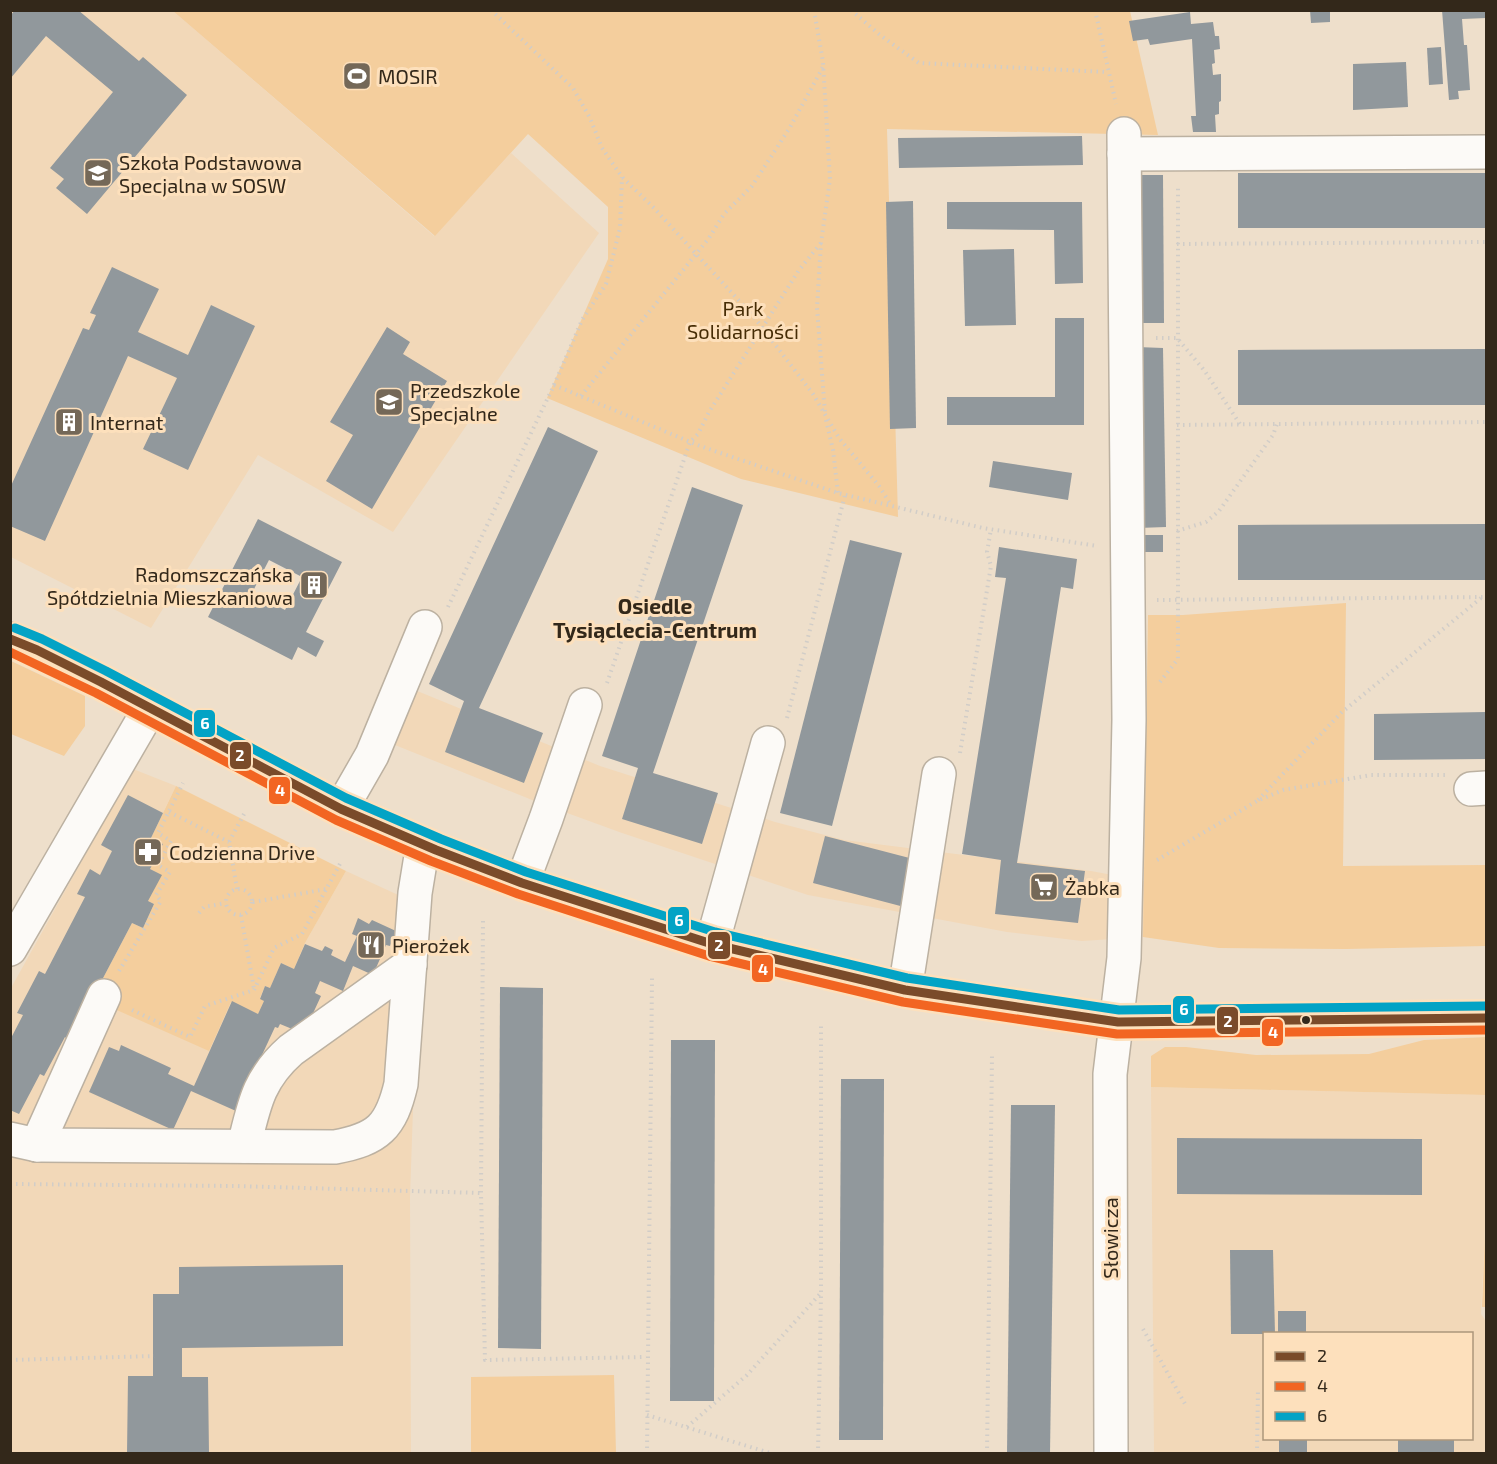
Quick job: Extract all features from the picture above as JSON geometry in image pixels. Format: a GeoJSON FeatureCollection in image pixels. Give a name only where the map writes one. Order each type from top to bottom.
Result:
{"type":"FeatureCollection","features":[{"type":"Feature","properties":{"kind":"street"},"geometry":{"type":"LineString","coordinates":[[1124,144],[1486,152]]}},
{"type":"Feature","properties":{"kind":"street","name":"Słowicza"},"geometry":{"type":"LineString","coordinates":[[1111,1454],[1110,1074],[1124,958],[1130,720],[1124,144]]}},
{"type":"Feature","properties":{"kind":"street"},"geometry":{"type":"LineString","coordinates":[[341,809],[372,755],[435,620]]}},
{"type":"Feature","properties":{"kind":"street"},"geometry":{"type":"LineString","coordinates":[[10,639],[37,650],[150,708],[341,809],[522,882],[712,944],[905,990],[1118,1022],[1486,1018]]}},
{"type":"Feature","properties":{"kind":"street"},"geometry":{"type":"LineString","coordinates":[[522,882],[596,695]]}},
{"type":"Feature","properties":{"kind":"street"},"geometry":{"type":"LineString","coordinates":[[10,949],[150,708]]}},
{"type":"Feature","properties":{"kind":"street"},"geometry":{"type":"LineString","coordinates":[[712,944],[776,734]]}},
{"type":"Feature","properties":{"kind":"street"},"geometry":{"type":"LineString","coordinates":[[905,990],[949,768]]}},
{"type":"Feature","properties":{"kind":"street"},"geometry":{"type":"LineString","coordinates":[[104,996],[24,1142],[335,1147],[357,1143],[375,1134],[387,1122],[396,1106],[400,1084],[415,892],[423,844]]}},
{"type":"Feature","properties":{"kind":"street"},"geometry":{"type":"LineString","coordinates":[[244,1146],[256,1096],[275,1064],[291,1050],[410,965]]}},
{"type":"Feature","properties":{"kind":"path"},"geometry":{"type":"LineString","coordinates":[[491,10],[573,88],[590,118],[602,148],[622,177],[754,317],[813,394],[839,438],[879,486],[892,506]]}},
{"type":"Feature","properties":{"kind":"path"},"geometry":{"type":"LineString","coordinates":[[814,10],[823,66],[830,179],[821,243],[817,308],[825,414],[833,450],[838,493]]}},
{"type":"Feature","properties":{"kind":"path"},"geometry":{"type":"LineString","coordinates":[[851,10],[880,35],[919,63],[1108,72]]}},
{"type":"Feature","properties":{"kind":"path"},"geometry":{"type":"LineString","coordinates":[[1095,10],[1124,144]]}},
{"type":"Feature","properties":{"kind":"path"},"geometry":{"type":"LineString","coordinates":[[581,396],[709,238],[724,214],[752,186],[789,129],[823,66]]}},
{"type":"Feature","properties":{"kind":"path"},"geometry":{"type":"LineString","coordinates":[[435,620],[554,385],[582,320],[606,284],[620,228],[622,177]]}},
{"type":"Feature","properties":{"kind":"path"},"geometry":{"type":"LineString","coordinates":[[1159,683],[1178,659],[1178,183]]}},
{"type":"Feature","properties":{"kind":"path"},"geometry":{"type":"LineString","coordinates":[[1177,244],[1486,242]]}},
{"type":"Feature","properties":{"kind":"path"},"geometry":{"type":"LineString","coordinates":[[596,695],[690,442],[698,434],[709,412],[799,270],[821,243]]}},
{"type":"Feature","properties":{"kind":"path"},"geometry":{"type":"LineString","coordinates":[[1177,338],[1204,370],[1240,424]]}},
{"type":"Feature","properties":{"kind":"path"},"geometry":{"type":"LineString","coordinates":[[554,385],[690,442],[838,493],[991,529],[1128,550]]}},
{"type":"Feature","properties":{"kind":"path"},"geometry":{"type":"LineString","coordinates":[[1177,425],[1486,422]]}},
{"type":"Feature","properties":{"kind":"path"},"geometry":{"type":"LineString","coordinates":[[1178,531],[1206,522],[1219,511],[1273,435],[1277,423]]}},
{"type":"Feature","properties":{"kind":"path"},"geometry":{"type":"LineString","coordinates":[[776,734],[845,495]]}},
{"type":"Feature","properties":{"kind":"path"},"geometry":{"type":"LineString","coordinates":[[949,768],[991,566],[987,552],[991,529]]}},
{"type":"Feature","properties":{"kind":"path"},"geometry":{"type":"LineString","coordinates":[[1128,600],[1484,597]]}},
{"type":"Feature","properties":{"kind":"path"},"geometry":{"type":"LineString","coordinates":[[1257,801],[1341,713],[1484,597]]}},
{"type":"Feature","properties":{"kind":"path"},"geometry":{"type":"LineString","coordinates":[[1150,864],[1257,801],[1282,790],[1352,777],[1470,784]]}},
{"type":"Feature","properties":{"kind":"path"},"geometry":{"type":"LineString","coordinates":[[183,783],[158,833],[171,841],[158,865],[170,872],[156,895],[162,901],[104,996],[190,1037],[205,1006],[254,990],[274,948],[302,934],[342,860]]}},
{"type":"Feature","properties":{"kind":"path"},"geometry":{"type":"LineString","coordinates":[[169,812],[229,842]]}},
{"type":"Feature","properties":{"kind":"path"},"geometry":{"type":"LineString","coordinates":[[237,889],[229,842],[244,814]]}},
{"type":"Feature","properties":{"kind":"path"},"geometry":{"type":"LineString","coordinates":[[237,889],[245,890],[253,902],[247,913],[241,915],[234,914],[226,903],[231,892],[237,889]]}},
{"type":"Feature","properties":{"kind":"path"},"geometry":{"type":"LineString","coordinates":[[253,902],[327,889]]}},
{"type":"Feature","properties":{"kind":"path"},"geometry":{"type":"LineString","coordinates":[[199,913],[204,907],[226,903]]}},
{"type":"Feature","properties":{"kind":"path"},"geometry":{"type":"LineString","coordinates":[[241,915],[254,990]]}},
{"type":"Feature","properties":{"kind":"path"},"geometry":{"type":"LineString","coordinates":[[483,921],[481,1193],[485,1360],[646,1357]]}},
{"type":"Feature","properties":{"kind":"path"},"geometry":{"type":"LineString","coordinates":[[647,1454],[646,1357],[652,978]]}},
{"type":"Feature","properties":{"kind":"path"},"geometry":{"type":"LineString","coordinates":[[818,1454],[821,1294],[821,1026]]}},
{"type":"Feature","properties":{"kind":"path"},"geometry":{"type":"LineString","coordinates":[[987,1454],[993,1056]]}},
{"type":"Feature","properties":{"kind":"path"},"geometry":{"type":"LineString","coordinates":[[10,1184],[235,1186],[481,1193]]}},
{"type":"Feature","properties":{"kind":"path"},"geometry":{"type":"LineString","coordinates":[[687,1427],[747,1375],[821,1294]]}},
{"type":"Feature","properties":{"kind":"path"},"geometry":{"type":"LineString","coordinates":[[1143,1329],[1185,1404]]}},
{"type":"Feature","properties":{"kind":"path"},"geometry":{"type":"LineString","coordinates":[[10,1360],[154,1356]]}},
{"type":"Feature","properties":{"kind":"path"},"geometry":{"type":"LineString","coordinates":[[1257,1454],[1258,1388]]}},
{"type":"Feature","properties":{"kind":"path"},"geometry":{"type":"LineString","coordinates":[[647,1415],[773,1454]]}},
{"type":"Feature","properties":{"kind":"shaded area"},"geometry":{"type":"Polygon","coordinates":[[[10,11],[173,11],[434,236],[511,153],[599,233],[393,532],[258,455],[151,628],[11,557],[10,11]]]}},
{"type":"Feature","properties":{"kind":"shaded area"},"geometry":{"type":"Polygon","coordinates":[[[388,679],[600,766],[775,822],[844,840],[1091,871],[1145,881],[1143,937],[1082,941],[1007,932],[808,895],[622,833],[537,802],[365,733],[388,679]]]}},
{"type":"Feature","properties":{"kind":"shaded area"},"geometry":{"type":"Polygon","coordinates":[[[133,769],[176,786],[151,837],[163,844],[162,875],[149,901],[154,904],[143,928],[132,923],[92,999],[264,1001],[260,999],[265,986],[281,963],[294,968],[305,943],[346,871],[420,905],[410,1197],[411,1453],[11,1454],[11,988],[133,769]]]}},
{"type":"Feature","properties":{"kind":"shaded area"},"geometry":{"type":"Polygon","coordinates":[[[1151,1087],[1486,1095],[1486,1209],[1481,1314],[1486,1321],[1486,1453],[1154,1453],[1151,1087]]]}},
{"type":"Feature","properties":{"kind":"green space","name":"Park Solidarności"},"geometry":{"type":"Polygon","coordinates":[[[173,11],[1130,11],[1158,135],[887,129],[898,517],[741,479],[547,398],[608,259],[608,207],[528,134],[435,236],[173,11]]]}},
{"type":"Feature","properties":{"kind":"green space"},"geometry":{"type":"Polygon","coordinates":[[[1346,603],[1343,866],[1486,865],[1486,946],[1346,949],[1219,948],[1143,937],[1148,615],[1183,615],[1346,603]]]}},
{"type":"Feature","properties":{"kind":"green space"},"geometry":{"type":"Polygon","coordinates":[[[11,661],[85,696],[85,726],[64,756],[11,734],[11,661]]]}},
{"type":"Feature","properties":{"kind":"green space"},"geometry":{"type":"Polygon","coordinates":[[[176,786],[346,871],[305,943],[294,969],[281,963],[270,988],[265,986],[260,998],[264,1001],[258,1014],[231,1002],[209,1051],[92,999],[132,923],[143,928],[154,904],[148,901],[161,875],[150,869],[163,844],[151,838],[176,786]]]}},
{"type":"Feature","properties":{"kind":"green space"},"geometry":{"type":"Polygon","coordinates":[[[1486,1037],[1486,1095],[1151,1087],[1151,1056],[1165,1047],[1186,1047],[1256,1055],[1369,1054],[1424,1040],[1486,1037]]]}},
{"type":"Feature","properties":{"kind":"green space"},"geometry":{"type":"Polygon","coordinates":[[[1486,1209],[1486,1307],[1482,1307],[1486,1209]]]}},
{"type":"Feature","properties":{"kind":"green space"},"geometry":{"type":"Polygon","coordinates":[[[614,1375],[616,1453],[471,1453],[471,1377],[614,1375]]]}},
{"type":"Feature","properties":{"kind":"building"},"geometry":{"type":"Polygon","coordinates":[[[15,10],[78,10],[139,61],[143,57],[187,95],[87,214],[56,188],[64,179],[50,168],[113,92],[46,36],[10,79],[10,16],[15,10]]]}},
{"type":"Feature","properties":{"kind":"building"},"geometry":{"type":"Polygon","coordinates":[[[1310,10],[1330,10],[1330,22],[1311,23],[1310,10]]]}},
{"type":"Feature","properties":{"kind":"building"},"geometry":{"type":"Polygon","coordinates":[[[1442,10],[1486,10],[1486,18],[1462,19],[1464,45],[1467,45],[1470,90],[1458,91],[1459,99],[1449,100],[1442,10]]]}},
{"type":"Feature","properties":{"kind":"building"},"geometry":{"type":"Polygon","coordinates":[[[1190,12],[1191,24],[1213,22],[1215,36],[1219,36],[1220,49],[1214,50],[1215,63],[1212,64],[1213,75],[1221,74],[1221,101],[1219,102],[1219,114],[1215,115],[1216,132],[1193,132],[1191,116],[1196,116],[1192,39],[1150,45],[1148,39],[1133,41],[1129,21],[1190,12]]]}},
{"type":"Feature","properties":{"kind":"building"},"geometry":{"type":"Polygon","coordinates":[[[1441,47],[1443,84],[1429,85],[1427,48],[1441,47]]]}},
{"type":"Feature","properties":{"kind":"building"},"geometry":{"type":"Polygon","coordinates":[[[1406,62],[1408,107],[1353,110],[1353,64],[1406,62]]]}},
{"type":"Feature","properties":{"kind":"building"},"geometry":{"type":"Polygon","coordinates":[[[1082,136],[1083,165],[899,168],[898,138],[1082,136]]]}},
{"type":"Feature","properties":{"kind":"building"},"geometry":{"type":"Polygon","coordinates":[[[1238,173],[1486,173],[1486,228],[1238,228],[1238,173]]]}},
{"type":"Feature","properties":{"kind":"building"},"geometry":{"type":"Polygon","coordinates":[[[1136,175],[1163,175],[1164,323],[1136,323],[1136,175]]]}},
{"type":"Feature","properties":{"kind":"building"},"geometry":{"type":"Polygon","coordinates":[[[913,201],[916,428],[890,429],[886,202],[913,201]]]}},
{"type":"Feature","properties":{"kind":"building"},"geometry":{"type":"Polygon","coordinates":[[[947,202],[1082,202],[1083,283],[1055,284],[1054,230],[947,229],[947,202]]]}},
{"type":"Feature","properties":{"kind":"building"},"geometry":{"type":"Polygon","coordinates":[[[1014,249],[1016,325],[965,326],[963,250],[1014,249]]]}},
{"type":"Feature","properties":{"kind":"building"},"geometry":{"type":"Polygon","coordinates":[[[112,267],[159,289],[138,332],[188,355],[211,305],[255,326],[188,470],[143,449],[177,378],[128,356],[45,541],[10,526],[10,488],[83,328],[89,330],[96,315],[90,313],[112,267]]]}},
{"type":"Feature","properties":{"kind":"building"},"geometry":{"type":"Polygon","coordinates":[[[1055,318],[1084,318],[1084,425],[947,425],[947,397],[1055,397],[1055,318]]]}},
{"type":"Feature","properties":{"kind":"building","name":"Przedszkole Specjalne"},"geometry":{"type":"Polygon","coordinates":[[[387,327],[410,342],[403,354],[447,381],[372,509],[326,481],[353,435],[330,422],[387,327]]]}},
{"type":"Feature","properties":{"kind":"building"},"geometry":{"type":"Polygon","coordinates":[[[1137,347],[1163,348],[1166,527],[1138,528],[1137,347]]]}},
{"type":"Feature","properties":{"kind":"building"},"geometry":{"type":"Polygon","coordinates":[[[1486,349],[1486,405],[1238,405],[1238,350],[1486,349]]]}},
{"type":"Feature","properties":{"kind":"building"},"geometry":{"type":"Polygon","coordinates":[[[548,427],[598,451],[479,708],[543,733],[524,783],[445,752],[464,701],[429,684],[548,427]]]}},
{"type":"Feature","properties":{"kind":"building"},"geometry":{"type":"Polygon","coordinates":[[[993,461],[1072,473],[1068,500],[989,487],[993,461]]]}},
{"type":"Feature","properties":{"kind":"building"},"geometry":{"type":"Polygon","coordinates":[[[692,487],[743,505],[653,773],[718,793],[702,844],[622,819],[638,768],[602,756],[692,487]]]}},
{"type":"Feature","properties":{"kind":"building","name":"Radomszczańska Spółdzielnia Mieszkaniowa"},"geometry":{"type":"Polygon","coordinates":[[[258,519],[342,562],[306,632],[324,641],[316,657],[298,647],[292,660],[208,617],[258,519]],[[269,560],[252,593],[285,610],[302,577],[269,560]]]}},
{"type":"Feature","properties":{"kind":"building"},"geometry":{"type":"Polygon","coordinates":[[[1486,524],[1486,580],[1238,580],[1238,525],[1486,524]]]}},
{"type":"Feature","properties":{"kind":"building"},"geometry":{"type":"Polygon","coordinates":[[[1145,535],[1163,535],[1163,552],[1145,552],[1145,535]]]}},
{"type":"Feature","properties":{"kind":"building"},"geometry":{"type":"Polygon","coordinates":[[[850,540],[902,553],[832,826],[780,813],[850,540]]]}},
{"type":"Feature","properties":{"kind":"building"},"geometry":{"type":"Polygon","coordinates":[[[999,547],[1077,559],[1073,589],[1061,587],[1017,863],[1085,871],[1078,923],[995,914],[1001,860],[962,854],[1006,578],[995,577],[999,547]]]}},
{"type":"Feature","properties":{"kind":"building"},"geometry":{"type":"Polygon","coordinates":[[[1486,712],[1486,759],[1374,760],[1374,714],[1486,712]]]}},
{"type":"Feature","properties":{"kind":"building"},"geometry":{"type":"Polygon","coordinates":[[[128,795],[163,813],[151,838],[163,844],[150,869],[162,875],[148,901],[154,904],[143,928],[132,923],[92,999],[67,1039],[65,1037],[44,1076],[40,1074],[19,1114],[10,1110],[10,1040],[23,1015],[17,1013],[39,971],[45,974],[85,897],[77,894],[90,869],[100,875],[112,851],[101,845],[128,795]]]}},
{"type":"Feature","properties":{"kind":"building"},"geometry":{"type":"Polygon","coordinates":[[[825,836],[921,861],[908,908],[813,883],[825,836]]]}},
{"type":"Feature","properties":{"kind":"building"},"geometry":{"type":"Polygon","coordinates":[[[358,918],[369,924],[372,920],[396,931],[390,946],[386,945],[373,975],[353,966],[343,991],[320,981],[315,993],[321,996],[309,1022],[303,1020],[297,1031],[280,1024],[278,1028],[275,1027],[236,1111],[191,1091],[173,1130],[89,1092],[109,1047],[119,1051],[121,1045],[171,1068],[168,1074],[194,1086],[232,1001],[258,1014],[264,1001],[260,999],[265,986],[270,988],[281,963],[294,969],[305,944],[322,951],[325,946],[333,950],[331,955],[345,962],[357,936],[352,934],[358,918]]]}},
{"type":"Feature","properties":{"kind":"building"},"geometry":{"type":"Polygon","coordinates":[[[500,987],[543,988],[541,1349],[498,1348],[500,987]]]}},
{"type":"Feature","properties":{"kind":"building"},"geometry":{"type":"Polygon","coordinates":[[[671,1040],[715,1040],[714,1401],[670,1401],[671,1040]]]}},
{"type":"Feature","properties":{"kind":"building"},"geometry":{"type":"Polygon","coordinates":[[[841,1079],[884,1079],[883,1440],[839,1440],[841,1079]]]}},
{"type":"Feature","properties":{"kind":"building"},"geometry":{"type":"Polygon","coordinates":[[[1011,1105],[1055,1105],[1050,1454],[1007,1454],[1011,1105]]]}},
{"type":"Feature","properties":{"kind":"building"},"geometry":{"type":"Polygon","coordinates":[[[1177,1138],[1422,1139],[1422,1195],[1177,1194],[1177,1138]]]}},
{"type":"Feature","properties":{"kind":"building"},"geometry":{"type":"Polygon","coordinates":[[[1230,1250],[1273,1250],[1275,1332],[1231,1334],[1230,1250]]]}},
{"type":"Feature","properties":{"kind":"building"},"geometry":{"type":"Polygon","coordinates":[[[343,1265],[343,1346],[182,1348],[182,1377],[208,1377],[209,1454],[127,1454],[128,1376],[153,1376],[153,1294],[179,1294],[179,1267],[343,1265]]]}},
{"type":"Feature","properties":{"kind":"building"},"geometry":{"type":"Polygon","coordinates":[[[1278,1311],[1306,1311],[1306,1332],[1278,1332],[1278,1311]]]}},
{"type":"Feature","properties":{"kind":"building"},"geometry":{"type":"Polygon","coordinates":[[[1279,1440],[1307,1440],[1307,1454],[1279,1454],[1279,1440]]]}},
{"type":"Feature","properties":{"kind":"building"},"geometry":{"type":"Polygon","coordinates":[[[1398,1440],[1454,1440],[1454,1454],[1398,1454],[1398,1440]]]}},
{"type":"Feature","properties":{"kind":"transit line","name":"6"},"geometry":{"type":"LineString","coordinates":[[15,628],[106,671],[346,798],[526,872],[715,932],[907,978],[1119,1010],[1486,1006]]}},
{"type":"Feature","properties":{"kind":"transit line","name":"2"},"geometry":{"type":"LineString","coordinates":[[10,639],[101,682],[341,809],[436,850],[522,883],[712,944],[905,990],[1118,1022],[1486,1018]]}},
{"type":"Feature","properties":{"kind":"transit line","name":"4"},"geometry":{"type":"LineString","coordinates":[[10,652],[96,693],[336,820],[431,861],[518,894],[709,956],[903,1002],[1117,1034],[1486,1030]]}},
{"type":"Feature","properties":{"kind":"place","name":"MOSIR"},"geometry":{"type":"Point","coordinates":[357,76]}},
{"type":"Feature","properties":{"kind":"place","name":"Szkoła Podstawowa Specjalna w SOSW"},"geometry":{"type":"Point","coordinates":[98,173]}},
{"type":"Feature","properties":{"kind":"place","name":"Przedszkole Specjalne"},"geometry":{"type":"Point","coordinates":[389,402]}},
{"type":"Feature","properties":{"kind":"place","name":"Internat"},"geometry":{"type":"Point","coordinates":[69,422]}},
{"type":"Feature","properties":{"kind":"place","name":"Radomszczańska Spółdzielnia Mieszkaniowa"},"geometry":{"type":"Point","coordinates":[314,585]}},
{"type":"Feature","properties":{"kind":"place","name":"Codzienna Drive"},"geometry":{"type":"Point","coordinates":[148,852]}},
{"type":"Feature","properties":{"kind":"place","name":"Żabka"},"geometry":{"type":"Point","coordinates":[1044,887]}},
{"type":"Feature","properties":{"kind":"place","name":"Pierożek"},"geometry":{"type":"Point","coordinates":[371,945]}},
{"type":"Feature","properties":{"kind":"district","name":"Osiedle Tysiąclecia-Centrum"},"geometry":{"type":"Point","coordinates":[655,617]}}]}
